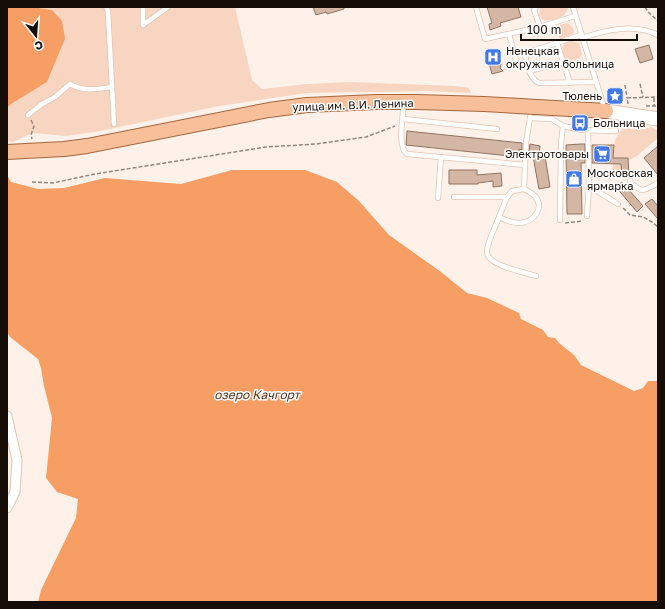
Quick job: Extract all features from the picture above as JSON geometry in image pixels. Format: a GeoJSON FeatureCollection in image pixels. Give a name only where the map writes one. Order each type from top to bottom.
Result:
{"type":"FeatureCollection","features":[{"type":"Feature","properties":{"kind":"main road","name":"улица им. В.И. Ленина"},"geometry":{"type":"LineString","coordinates":[[7,152],[64,149],[87,146],[243,115],[307,105],[404,102],[484,104],[530,112],[606,111]]}},
{"type":"Feature","properties":{"kind":"main road"},"geometry":{"type":"LineString","coordinates":[[606,111],[655,113]]}},
{"type":"Feature","properties":{"kind":"street"},"geometry":{"type":"LineString","coordinates":[[7,416],[17,460],[15,492],[7,508]]}},
{"type":"Feature","properties":{"kind":"lane"},"geometry":{"type":"LineString","coordinates":[[106,7],[114,124]]}},
{"type":"Feature","properties":{"kind":"lane"},"geometry":{"type":"LineString","coordinates":[[142,7],[143,26],[168,7]]}},
{"type":"Feature","properties":{"kind":"lane"},"geometry":{"type":"LineString","coordinates":[[476,7],[485,39],[540,27],[575,16]]}},
{"type":"Feature","properties":{"kind":"lane"},"geometry":{"type":"LineString","coordinates":[[536,7],[534,10],[540,27]]}},
{"type":"Feature","properties":{"kind":"lane"},"geometry":{"type":"LineString","coordinates":[[573,7],[581,37],[606,111]]}},
{"type":"Feature","properties":{"kind":"lane"},"geometry":{"type":"LineString","coordinates":[[596,82],[539,83],[534,80],[529,71],[525,56],[528,52],[557,43],[624,28],[648,30],[658,35]]}},
{"type":"Feature","properties":{"kind":"lane"},"geometry":{"type":"LineString","coordinates":[[504,67],[514,64],[516,60],[508,34]]}},
{"type":"Feature","properties":{"kind":"lane"},"geometry":{"type":"LineString","coordinates":[[557,43],[570,83]]}},
{"type":"Feature","properties":{"kind":"lane"},"geometry":{"type":"LineString","coordinates":[[529,71],[563,62]]}},
{"type":"Feature","properties":{"kind":"lane"},"geometry":{"type":"LineString","coordinates":[[28,115],[42,104],[55,97],[70,84],[77,88],[92,90],[112,87]]}},
{"type":"Feature","properties":{"kind":"lane"},"geometry":{"type":"LineString","coordinates":[[404,102],[401,144],[403,152],[407,154],[525,165]]}},
{"type":"Feature","properties":{"kind":"lane"},"geometry":{"type":"LineString","coordinates":[[524,188],[526,143],[530,112],[552,120],[563,126],[588,130],[616,131]]}},
{"type":"Feature","properties":{"kind":"lane"},"geometry":{"type":"LineString","coordinates":[[403,119],[497,129]]}},
{"type":"Feature","properties":{"kind":"lane"},"geometry":{"type":"LineString","coordinates":[[560,220],[561,143],[563,126]]}},
{"type":"Feature","properties":{"kind":"lane"},"geometry":{"type":"LineString","coordinates":[[587,216],[588,130]]}},
{"type":"Feature","properties":{"kind":"lane"},"geometry":{"type":"LineString","coordinates":[[438,198],[440,157]]}},
{"type":"Feature","properties":{"kind":"lane"},"geometry":{"type":"LineString","coordinates":[[630,181],[636,188],[643,190],[658,183]]}},
{"type":"Feature","properties":{"kind":"lane"},"geometry":{"type":"LineString","coordinates":[[588,186],[618,204]]}},
{"type":"Feature","properties":{"kind":"lane"},"geometry":{"type":"LineString","coordinates":[[499,217],[512,222],[521,223],[531,220],[538,212],[538,200],[524,188],[512,191],[507,197],[488,244],[487,253],[496,264],[536,276]]}},
{"type":"Feature","properties":{"kind":"lane"},"geometry":{"type":"LineString","coordinates":[[454,197],[507,197]]}},
{"type":"Feature","properties":{"kind":"path"},"geometry":{"type":"LineString","coordinates":[[645,7],[648,12],[658,20]]}},
{"type":"Feature","properties":{"kind":"path"},"geometry":{"type":"LineString","coordinates":[[640,84],[644,98]]}},
{"type":"Feature","properties":{"kind":"path"},"geometry":{"type":"LineString","coordinates":[[625,85],[628,106]]}},
{"type":"Feature","properties":{"kind":"path"},"geometry":{"type":"LineString","coordinates":[[654,97],[655,113]]}},
{"type":"Feature","properties":{"kind":"path"},"geometry":{"type":"LineString","coordinates":[[627,98],[658,97]]}},
{"type":"Feature","properties":{"kind":"path"},"geometry":{"type":"LineString","coordinates":[[28,115],[34,126],[31,134]]}},
{"type":"Feature","properties":{"kind":"path"},"geometry":{"type":"LineString","coordinates":[[32,182],[53,183],[95,174],[266,147],[316,144],[366,137],[388,129],[403,119]]}},
{"type":"Feature","properties":{"kind":"path"},"geometry":{"type":"LineString","coordinates":[[618,204],[630,215],[643,217],[658,227]]}},
{"type":"Feature","properties":{"kind":"path"},"geometry":{"type":"LineString","coordinates":[[560,220],[564,223],[580,222],[587,216]]}},
{"type":"Feature","properties":{"kind":"shaded area"},"geometry":{"type":"Polygon","coordinates":[[[31,7],[235,7],[252,80],[262,89],[307,84],[349,82],[456,86],[469,88],[471,93],[423,91],[307,93],[219,106],[100,131],[66,136],[32,133],[13,142],[7,141],[7,108],[47,82],[65,39],[52,10],[31,7]]]}},
{"type":"Feature","properties":{"kind":"shaded area"},"geometry":{"type":"Polygon","coordinates":[[[541,7],[568,8],[563,16],[555,20],[546,20],[542,19],[540,16],[539,13],[541,7]]]}},
{"type":"Feature","properties":{"kind":"shaded area"},"geometry":{"type":"Polygon","coordinates":[[[568,23],[573,28],[573,34],[561,39],[558,36],[557,29],[559,25],[568,23]]]}},
{"type":"Feature","properties":{"kind":"shaded area"},"geometry":{"type":"Polygon","coordinates":[[[572,41],[579,43],[582,55],[575,60],[567,61],[564,57],[562,47],[565,43],[572,41]]]}},
{"type":"Feature","properties":{"kind":"shaded area"},"geometry":{"type":"Polygon","coordinates":[[[651,127],[658,130],[658,138],[638,155],[628,161],[628,158],[621,158],[622,176],[612,172],[614,144],[620,132],[624,128],[644,129],[651,127]]]}},
{"type":"Feature","properties":{"kind":"water"},"geometry":{"type":"Polygon","coordinates":[[[7,7],[31,7],[52,10],[62,21],[65,39],[47,82],[7,108],[7,7]]]}},
{"type":"Feature","properties":{"kind":"water","name":"озеро Качгорт"},"geometry":{"type":"Polygon","coordinates":[[[232,170],[305,170],[337,182],[359,201],[389,235],[441,272],[467,293],[487,298],[519,313],[521,319],[543,330],[548,337],[555,338],[574,355],[581,365],[634,391],[643,388],[648,381],[658,382],[658,602],[38,602],[41,590],[76,518],[78,499],[57,492],[46,478],[52,418],[41,368],[38,359],[10,337],[7,332],[7,175],[11,182],[38,189],[64,188],[105,178],[181,184],[232,170]]]}},
{"type":"Feature","properties":{"kind":"building"},"geometry":{"type":"Polygon","coordinates":[[[313,7],[344,7],[344,9],[327,14],[326,12],[316,15],[313,7]]]}},
{"type":"Feature","properties":{"kind":"building"},"geometry":{"type":"Polygon","coordinates":[[[487,7],[518,7],[521,17],[500,23],[501,26],[490,30],[489,24],[492,23],[487,7]]]}},
{"type":"Feature","properties":{"kind":"building"},"geometry":{"type":"Polygon","coordinates":[[[649,45],[653,59],[640,63],[635,49],[649,45]]]}},
{"type":"Feature","properties":{"kind":"building"},"geometry":{"type":"Polygon","coordinates":[[[499,56],[501,65],[500,68],[503,71],[492,74],[488,59],[499,56]]]}},
{"type":"Feature","properties":{"kind":"building"},"geometry":{"type":"Polygon","coordinates":[[[407,131],[522,143],[522,150],[519,149],[519,157],[406,145],[407,131]]]}},
{"type":"Feature","properties":{"kind":"building"},"geometry":{"type":"Polygon","coordinates":[[[530,144],[540,146],[539,157],[545,156],[550,187],[539,189],[532,151],[529,151],[530,144]]]}},
{"type":"Feature","properties":{"kind":"building"},"geometry":{"type":"Polygon","coordinates":[[[585,144],[585,163],[581,163],[582,214],[567,214],[566,145],[585,144]]]}},
{"type":"Feature","properties":{"kind":"building","name":"Электротовары"},"geometry":{"type":"Polygon","coordinates":[[[592,145],[614,145],[613,158],[628,158],[629,176],[622,176],[621,164],[592,163],[592,145]]]}},
{"type":"Feature","properties":{"kind":"building"},"geometry":{"type":"Polygon","coordinates":[[[658,146],[658,175],[644,158],[658,146]]]}},
{"type":"Feature","properties":{"kind":"building"},"geometry":{"type":"Polygon","coordinates":[[[449,170],[477,170],[477,175],[501,173],[502,186],[493,187],[493,181],[478,184],[449,184],[449,170]]]}},
{"type":"Feature","properties":{"kind":"building"},"geometry":{"type":"Polygon","coordinates":[[[622,182],[643,206],[637,212],[616,187],[622,182]]]}},
{"type":"Feature","properties":{"kind":"building"},"geometry":{"type":"Polygon","coordinates":[[[652,199],[658,206],[658,219],[645,204],[652,199]]]}},
{"type":"Feature","properties":{"kind":"place","name":"Ненецкая окружная больница"},"geometry":{"type":"Point","coordinates":[493,57]}},
{"type":"Feature","properties":{"kind":"place","name":"Тюлень"},"geometry":{"type":"Point","coordinates":[615,96]}},
{"type":"Feature","properties":{"kind":"place","name":"Больница"},"geometry":{"type":"Point","coordinates":[580,123]}},
{"type":"Feature","properties":{"kind":"place","name":"Электротовары"},"geometry":{"type":"Point","coordinates":[602,154]}},
{"type":"Feature","properties":{"kind":"place","name":"Московская ярмарка"},"geometry":{"type":"Point","coordinates":[574,179]}}]}
